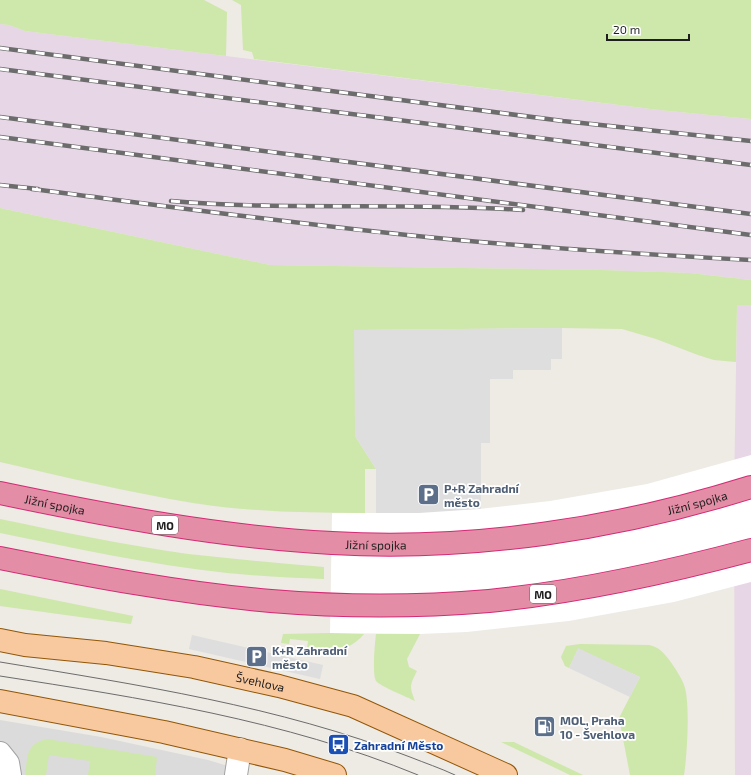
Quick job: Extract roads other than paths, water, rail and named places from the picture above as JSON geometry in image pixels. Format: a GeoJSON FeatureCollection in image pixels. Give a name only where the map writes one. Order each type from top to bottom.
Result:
{"type":"FeatureCollection","features":[{"type":"Feature","properties":{"kind":"highway","name":"Jižní spojka"},"geometry":{"type":"LineString","coordinates":[[0,493],[134,520],[205,531],[333,543],[434,543],[513,537],[563,531],[659,512],[751,487]]}},
{"type":"Feature","properties":{"kind":"highway","name":"MO"},"geometry":{"type":"LineString","coordinates":[[0,558],[198,593],[271,601],[330,604],[421,604],[488,601],[555,592],[645,576],[751,550]]}},
{"type":"Feature","properties":{"kind":"main road","name":"Švehlova"},"geometry":{"type":"LineString","coordinates":[[0,640],[25,645],[106,653],[194,667],[353,706],[506,775]]}},
{"type":"Feature","properties":{"kind":"main road"},"geometry":{"type":"LineString","coordinates":[[0,701],[164,732],[285,760],[335,775]]}},
{"type":"Feature","properties":{"kind":"street"},"geometry":{"type":"LineString","coordinates":[[236,775],[240,749]]}},
{"type":"Feature","properties":{"kind":"street"},"geometry":{"type":"LineString","coordinates":[[0,753],[8,763],[10,775]]}},
{"type":"Feature","properties":{"kind":"tram line"},"geometry":{"type":"LineString","coordinates":[[0,662],[104,679],[208,699],[259,711],[360,739],[455,775]]}},
{"type":"Feature","properties":{"kind":"tram line"},"geometry":{"type":"LineString","coordinates":[[0,676],[159,702],[264,725],[316,739],[368,756],[418,775]]}},
{"type":"Feature","properties":{"kind":"railway"},"geometry":{"type":"LineString","coordinates":[[0,48],[563,121],[751,141]]}},
{"type":"Feature","properties":{"kind":"railway"},"geometry":{"type":"LineString","coordinates":[[0,69],[751,165]]}},
{"type":"Feature","properties":{"kind":"railway"},"geometry":{"type":"LineString","coordinates":[[0,117],[751,214]]}},
{"type":"Feature","properties":{"kind":"railway"},"geometry":{"type":"LineString","coordinates":[[0,137],[751,235]]}},
{"type":"Feature","properties":{"kind":"railway"},"geometry":{"type":"LineString","coordinates":[[0,185],[38,189]]}},
{"type":"Feature","properties":{"kind":"railway"},"geometry":{"type":"LineString","coordinates":[[32,189],[266,219],[450,239],[579,250],[751,260]]}},
{"type":"Feature","properties":{"kind":"railway"},"geometry":{"type":"LineString","coordinates":[[171,201],[259,206],[435,207],[523,210]]}},
{"type":"Feature","properties":{"kind":"place","name":"P+R Zahradní město"},"geometry":{"type":"Point","coordinates":[429,495]}},
{"type":"Feature","properties":{"kind":"place","name":"K+R Zahradní město"},"geometry":{"type":"Point","coordinates":[256,657]}},
{"type":"Feature","properties":{"kind":"place","name":"MOL, Praha 10 - Švehlova"},"geometry":{"type":"Point","coordinates":[545,727]}},
{"type":"Feature","properties":{"kind":"place","name":"Zahradní Město"},"geometry":{"type":"Point","coordinates":[338,745]}}]}
